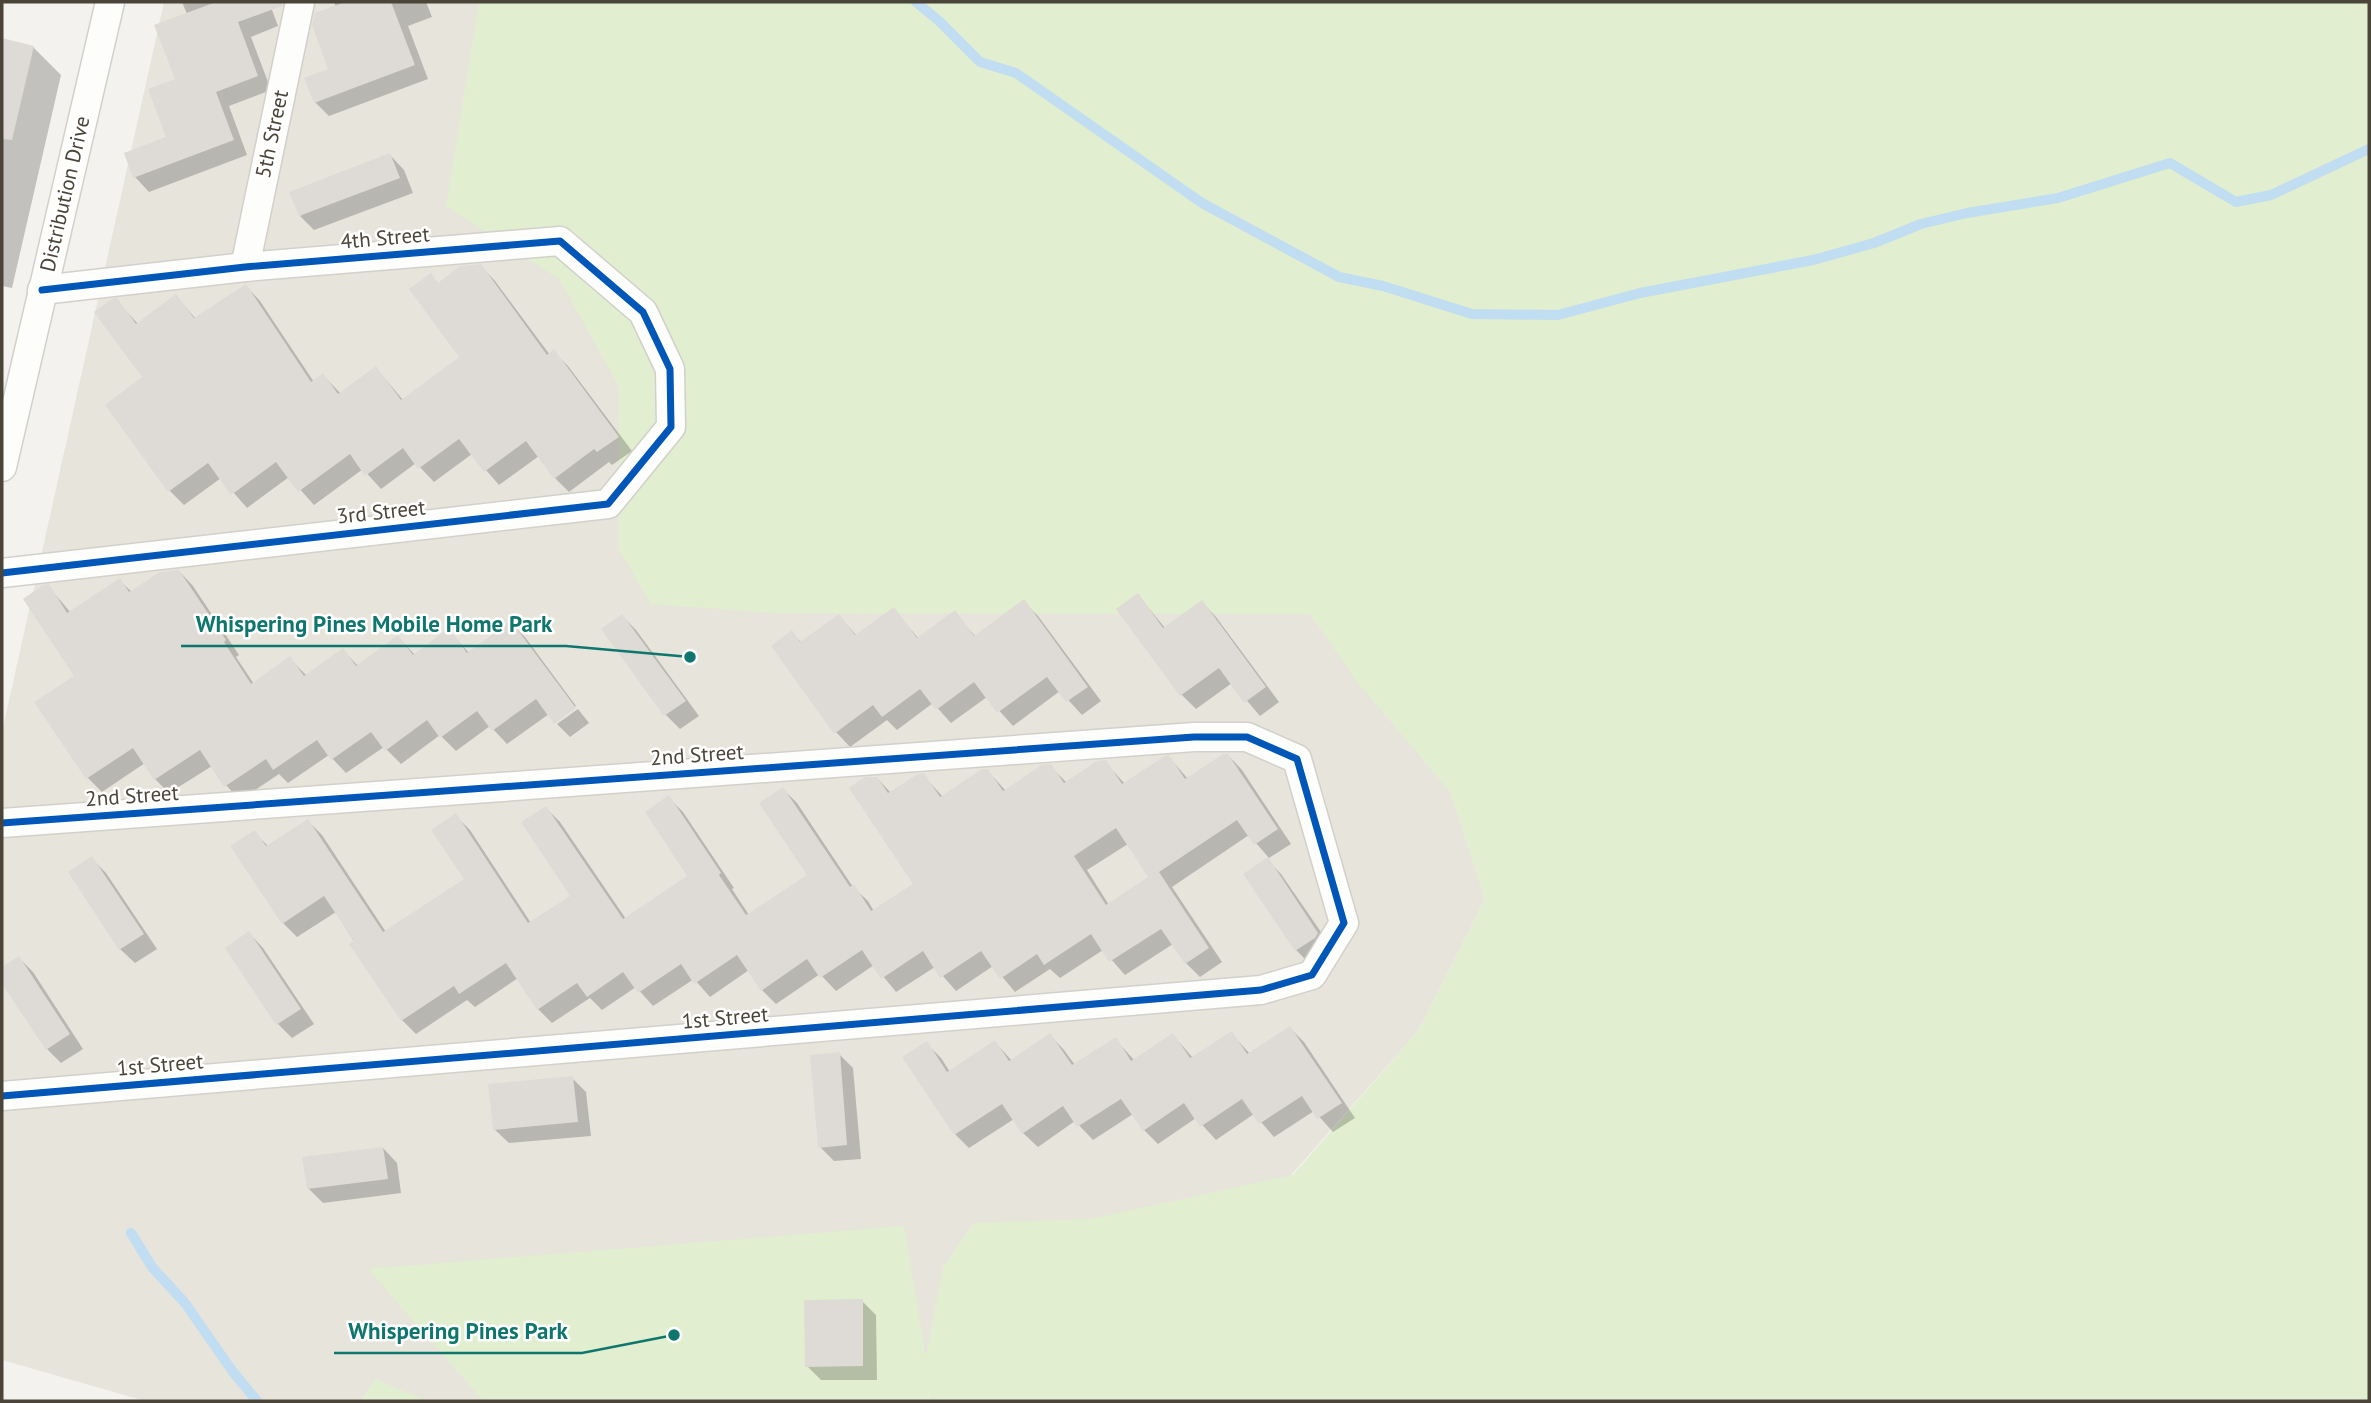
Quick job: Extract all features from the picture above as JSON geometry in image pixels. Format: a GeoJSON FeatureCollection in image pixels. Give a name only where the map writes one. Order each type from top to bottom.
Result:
{"type":"FeatureCollection","features":[{"type":"Feature","properties":{"kind":"street","name":"Distribution Drive"},"geometry":{"type":"LineString","coordinates":[[2,467],[110,2]]}},
{"type":"Feature","properties":{"kind":"street","name":"5th Street"},"geometry":{"type":"LineString","coordinates":[[245,267],[300,2]]}},
{"type":"Feature","properties":{"kind":"street","name":"4th Street"},"geometry":{"type":"LineString","coordinates":[[42,290],[245,267],[560,241],[643,312],[670,369]]}},
{"type":"Feature","properties":{"kind":"street","name":"3rd Street"},"geometry":{"type":"LineString","coordinates":[[2,573],[608,503],[671,427],[670,369]]}},
{"type":"Feature","properties":{"kind":"street","name":"2nd Street"},"geometry":{"type":"LineString","coordinates":[[2,823],[1194,737],[1247,737],[1297,760],[1322,850]]}},
{"type":"Feature","properties":{"kind":"street","name":"1st Street"},"geometry":{"type":"LineString","coordinates":[[2,1096],[1261,990],[1312,975],[1344,923],[1322,850]]}},
{"type":"Feature","properties":{"kind":"shaded area"},"geometry":{"type":"Polygon","coordinates":[[[164,2],[648,2],[1313,582],[1451,793],[1485,899],[1418,1031],[1092,1401],[423,1401],[375,1379],[366,1401],[145,1401],[2,1360],[2,732],[164,2]]]}},
{"type":"Feature","properties":{"kind":"green space"},"geometry":{"type":"Polygon","coordinates":[[[479,2],[2369,2],[2369,1401],[936,1401],[932,1393],[933,1401],[483,1401],[368,1269],[904,1226],[926,1356],[943,1268],[973,1223],[1090,1219],[1293,1175],[1418,1031],[1485,899],[1451,793],[1357,682],[1310,614],[775,613],[651,604],[618,548],[619,387],[559,279],[446,206],[479,2]]]}},
{"type":"Feature","properties":{"kind":"green space"},"geometry":{"type":"Polygon","coordinates":[[[375,1379],[422,1399],[423,1401],[360,1401],[375,1379]]]}},
{"type":"Feature","properties":{"kind":"building"},"geometry":{"type":"Polygon","coordinates":[[[216,2],[283,2],[282,6],[238,22],[258,76],[216,92],[234,140],[133,178],[124,153],[166,137],[148,89],[175,79],[154,25],[216,2]]]}},
{"type":"Feature","properties":{"kind":"building"},"geometry":{"type":"Polygon","coordinates":[[[345,2],[391,2],[415,65],[314,103],[304,78],[328,69],[312,25],[315,13],[345,2]]]}},
{"type":"Feature","properties":{"kind":"building"},"geometry":{"type":"Polygon","coordinates":[[[2,38],[34,46],[12,140],[2,139],[2,38]]]}},
{"type":"Feature","properties":{"kind":"building"},"geometry":{"type":"Polygon","coordinates":[[[390,153],[400,178],[299,216],[289,192],[390,153]]]}},
{"type":"Feature","properties":{"kind":"building"},"geometry":{"type":"Polygon","coordinates":[[[481,264],[547,355],[554,349],[619,437],[597,452],[594,449],[554,479],[526,441],[484,472],[459,439],[418,469],[403,448],[365,476],[350,454],[298,492],[276,462],[231,495],[208,463],[168,492],[105,405],[142,377],[94,312],[117,298],[136,324],[176,294],[194,318],[246,284],[311,382],[323,373],[338,394],[376,366],[401,400],[459,357],[409,289],[431,273],[438,283],[460,266],[481,264]]]}},
{"type":"Feature","properties":{"kind":"building"},"geometry":{"type":"Polygon","coordinates":[[[179,570],[226,640],[224,642],[251,684],[290,656],[304,676],[343,648],[356,666],[398,635],[413,655],[449,628],[467,653],[511,621],[576,708],[554,724],[536,699],[492,731],[477,711],[440,738],[427,720],[385,751],[371,732],[331,760],[317,740],[273,770],[266,759],[224,787],[200,750],[154,780],[133,748],[86,779],[34,702],[74,676],[23,599],[43,585],[49,584],[67,613],[120,578],[129,592],[160,572],[179,570]]]}},
{"type":"Feature","properties":{"kind":"building"},"geometry":{"type":"Polygon","coordinates":[[[1138,593],[1163,628],[1202,600],[1266,687],[1244,703],[1219,668],[1180,696],[1116,609],[1138,593]]]}},
{"type":"Feature","properties":{"kind":"building"},"geometry":{"type":"Polygon","coordinates":[[[1024,599],[1088,687],[1066,702],[1047,677],[997,713],[974,682],[936,710],[920,689],[882,717],[873,705],[834,734],[771,646],[792,630],[800,642],[839,614],[855,635],[894,607],[917,638],[955,610],[974,636],[1024,599]]]}},
{"type":"Feature","properties":{"kind":"building"},"geometry":{"type":"Polygon","coordinates":[[[622,614],[686,701],[664,716],[601,629],[622,614]]]}},
{"type":"Feature","properties":{"kind":"building"},"geometry":{"type":"Polygon","coordinates":[[[1223,754],[1228,754],[1278,829],[1254,845],[1237,820],[1159,872],[1209,948],[1185,964],[1161,929],[1109,962],[1091,934],[1044,965],[1037,954],[1000,979],[981,951],[940,978],[923,951],[881,979],[862,950],[820,978],[807,959],[761,991],[737,955],[694,984],[681,964],[638,993],[623,972],[587,997],[577,983],[537,1010],[506,963],[459,994],[454,986],[401,1021],[349,944],[354,941],[324,896],[282,924],[230,846],[255,830],[266,846],[308,819],[383,932],[464,879],[431,830],[456,813],[528,923],[570,896],[521,822],[546,806],[623,919],[687,876],[645,812],[669,795],[746,915],[807,875],[759,803],[783,787],[850,887],[854,884],[871,911],[913,884],[849,788],[865,777],[877,777],[888,793],[924,773],[940,797],[982,769],[988,769],[1003,791],[1042,765],[1051,764],[1064,783],[1097,761],[1106,760],[1122,784],[1169,755],[1185,779],[1223,754]],[[1116,828],[1074,856],[1106,905],[1148,877],[1116,828]]]}},
{"type":"Feature","properties":{"kind":"building"},"geometry":{"type":"Polygon","coordinates":[[[92,856],[144,934],[119,950],[68,872],[92,856]]]}},
{"type":"Feature","properties":{"kind":"building"},"geometry":{"type":"Polygon","coordinates":[[[1268,857],[1318,933],[1295,951],[1243,874],[1268,857]]]}},
{"type":"Feature","properties":{"kind":"building"},"geometry":{"type":"Polygon","coordinates":[[[249,931],[301,1009],[276,1025],[225,948],[249,931]]]}},
{"type":"Feature","properties":{"kind":"building"},"geometry":{"type":"Polygon","coordinates":[[[19,956],[70,1034],[46,1050],[2,984],[2,967],[19,956]]]}},
{"type":"Feature","properties":{"kind":"building"},"geometry":{"type":"Polygon","coordinates":[[[1290,1026],[1342,1103],[1317,1119],[1302,1096],[1259,1124],[1242,1099],[1200,1127],[1184,1103],[1143,1131],[1121,1099],[1077,1127],[1063,1106],[1022,1134],[1002,1104],[954,1135],[902,1057],[927,1041],[947,1072],[995,1040],[1009,1061],[1050,1033],[1072,1065],[1116,1037],[1131,1061],[1173,1033],[1190,1058],[1232,1031],[1247,1054],[1290,1026]]]}},
{"type":"Feature","properties":{"kind":"building"},"geometry":{"type":"Polygon","coordinates":[[[840,1052],[847,1145],[818,1148],[810,1055],[840,1052]]]}},
{"type":"Feature","properties":{"kind":"building"},"geometry":{"type":"Polygon","coordinates":[[[573,1076],[578,1122],[493,1130],[488,1084],[573,1076]]]}},
{"type":"Feature","properties":{"kind":"building"},"geometry":{"type":"Polygon","coordinates":[[[383,1147],[388,1179],[307,1189],[302,1157],[383,1147]]]}},
{"type":"Feature","properties":{"kind":"building"},"geometry":{"type":"Polygon","coordinates":[[[863,1299],[863,1366],[805,1367],[804,1300],[863,1299]]]}},
{"type":"Feature","properties":{"kind":"waterway"},"geometry":{"type":"LineString","coordinates":[[916,2],[980,62],[1016,73],[1202,203],[1339,277],[1383,286],[1472,314],[1558,315],[1640,293],[1813,260],[1874,243],[1921,224],[1967,213],[2058,198],[2170,163],[2236,202],[2271,195],[2369,149]]}},
{"type":"Feature","properties":{"kind":"waterway"},"geometry":{"type":"LineString","coordinates":[[131,1233],[152,1267],[185,1303],[233,1372],[257,1401]]}},
{"type":"Feature","properties":{"kind":"cycle path"},"geometry":{"type":"LineString","coordinates":[[2,573],[608,504],[671,427],[670,369],[643,312],[560,241],[245,267],[42,290]]}},
{"type":"Feature","properties":{"kind":"cycle path"},"geometry":{"type":"LineString","coordinates":[[2,823],[1194,737],[1247,737],[1297,759],[1344,923],[1312,975],[1261,990],[2,1096]]}},
{"type":"Feature","properties":{"kind":"place","name":"Whispering Pines Mobile Home Park"},"geometry":{"type":"Point","coordinates":[690,657]}},
{"type":"Feature","properties":{"kind":"place","name":"Whispering Pines Park"},"geometry":{"type":"Point","coordinates":[674,1335]}}]}
